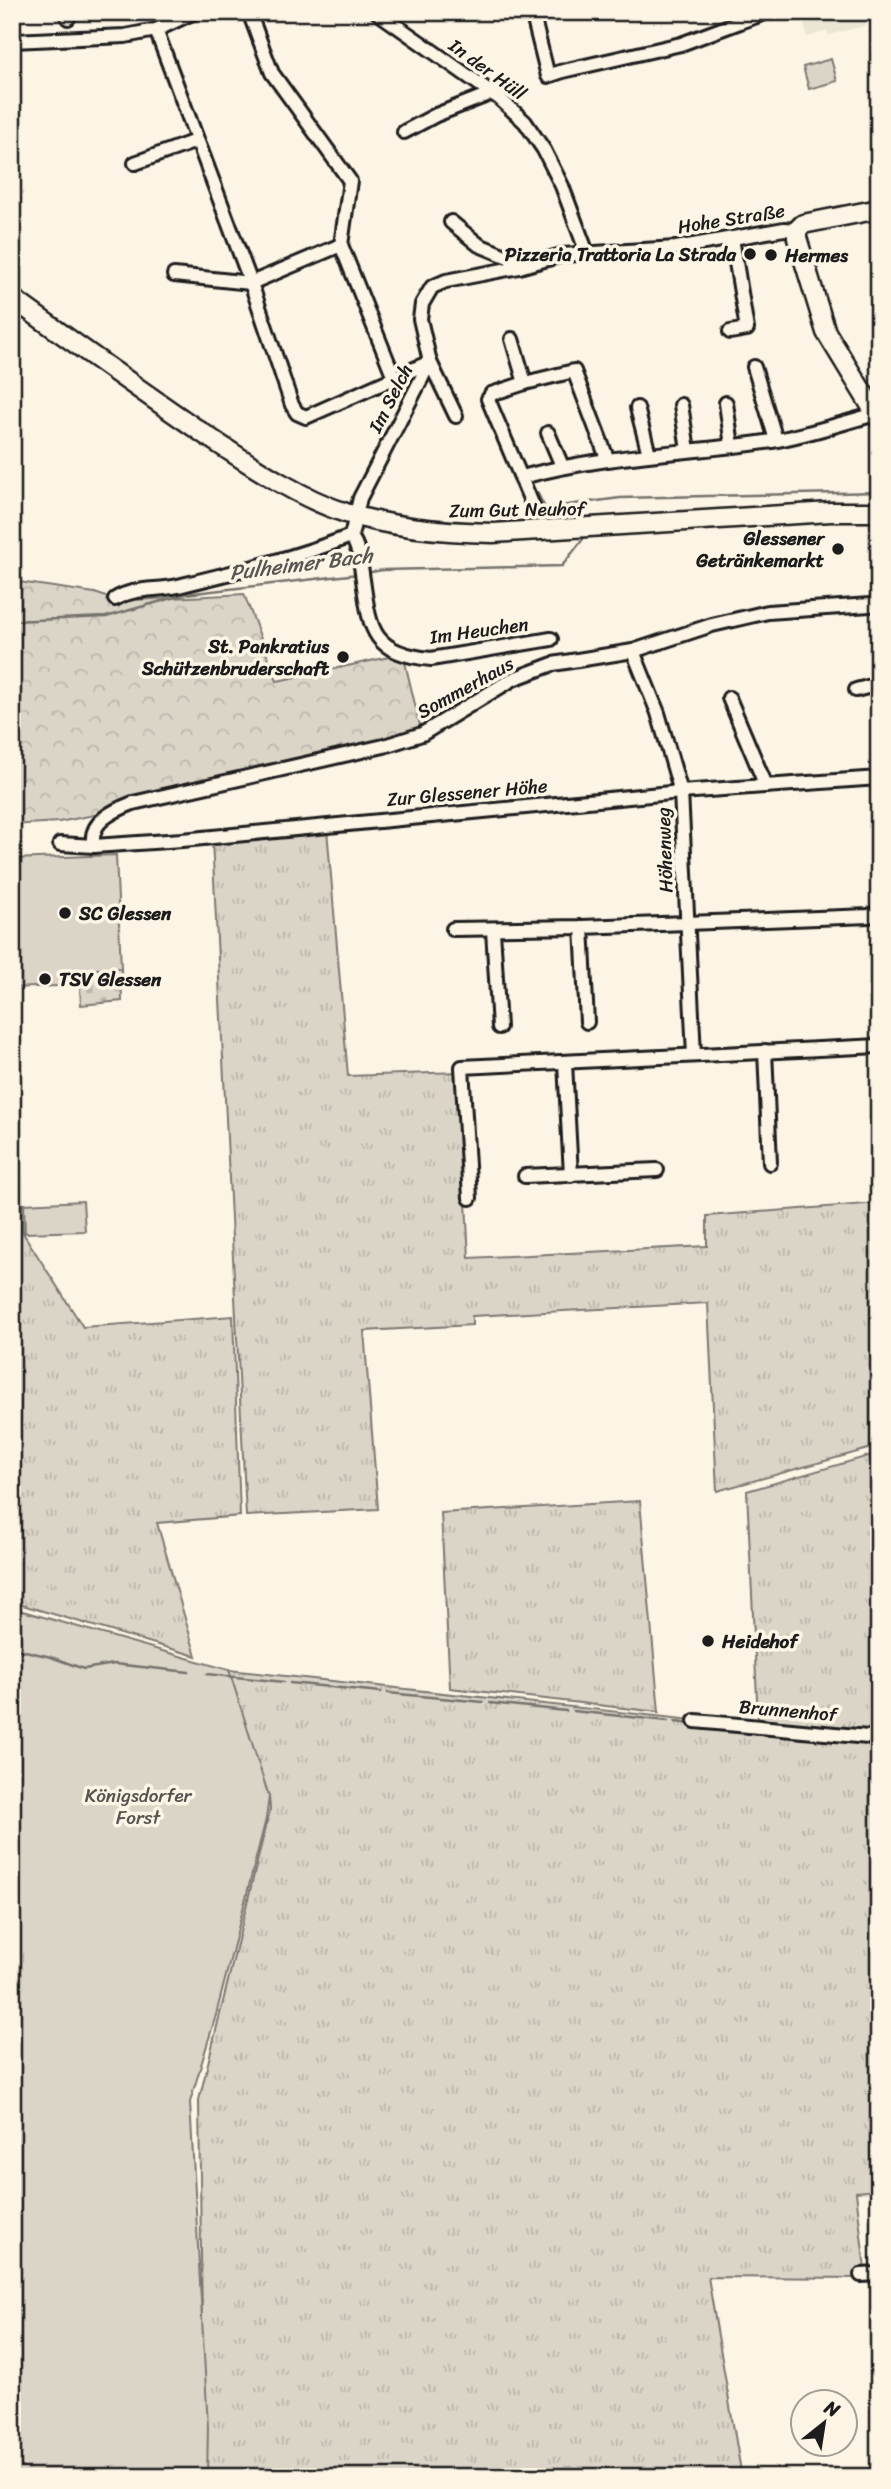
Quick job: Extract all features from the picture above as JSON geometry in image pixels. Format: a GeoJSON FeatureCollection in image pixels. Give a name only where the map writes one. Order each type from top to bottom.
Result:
{"type":"FeatureCollection","features":[{"type":"Feature","properties":{"kind":"main road","name":"Hohe Straße"},"geometry":{"type":"LineString","coordinates":[[797,230],[803,224],[879,209]]}},
{"type":"Feature","properties":{"kind":"main road"},"geometry":{"type":"LineString","coordinates":[[797,230],[797,238],[826,332],[877,417]]}},
{"type":"Feature","properties":{"kind":"main road","name":"Zum Gut Neuhof"},"geometry":{"type":"LineString","coordinates":[[12,298],[121,377],[244,460],[287,486],[356,516],[444,532],[493,533],[817,513],[879,512]]}},
{"type":"Feature","properties":{"kind":"street"},"geometry":{"type":"LineString","coordinates":[[12,41],[125,36],[156,30],[194,12]]}},
{"type":"Feature","properties":{"kind":"street"},"geometry":{"type":"LineString","coordinates":[[249,12],[272,73],[351,181],[341,245],[394,377]]}},
{"type":"Feature","properties":{"kind":"street","name":"In der Hüll"},"geometry":{"type":"LineString","coordinates":[[377,12],[492,93],[525,122],[544,150],[562,186],[587,253]]}},
{"type":"Feature","properties":{"kind":"street"},"geometry":{"type":"LineString","coordinates":[[532,12],[548,76],[681,44],[767,12]]}},
{"type":"Feature","properties":{"kind":"street"},"geometry":{"type":"LineString","coordinates":[[156,30],[297,413],[306,416],[394,377],[429,358],[456,416]]}},
{"type":"Feature","properties":{"kind":"street"},"geometry":{"type":"LineString","coordinates":[[404,132],[436,115],[492,93]]}},
{"type":"Feature","properties":{"kind":"street"},"geometry":{"type":"LineString","coordinates":[[135,163],[196,141]]}},
{"type":"Feature","properties":{"kind":"street"},"geometry":{"type":"LineString","coordinates":[[452,222],[479,245],[513,259],[519,267]]}},
{"type":"Feature","properties":{"kind":"street","name":"Hohe Straße"},"geometry":{"type":"LineString","coordinates":[[587,253],[657,250],[784,229],[797,230]]}},
{"type":"Feature","properties":{"kind":"street"},"geometry":{"type":"LineString","coordinates":[[730,332],[747,329],[732,238]]}},
{"type":"Feature","properties":{"kind":"street"},"geometry":{"type":"LineString","coordinates":[[174,275],[251,283],[341,245]]}},
{"type":"Feature","properties":{"kind":"street","name":"Im Selch"},"geometry":{"type":"LineString","coordinates":[[356,516],[360,498],[429,358],[420,320],[422,304],[432,287],[446,281],[519,267],[562,255],[587,253]]}},
{"type":"Feature","properties":{"kind":"street"},"geometry":{"type":"LineString","coordinates":[[512,339],[525,383]]}},
{"type":"Feature","properties":{"kind":"street"},"geometry":{"type":"LineString","coordinates":[[754,367],[776,440]]}},
{"type":"Feature","properties":{"kind":"street"},"geometry":{"type":"LineString","coordinates":[[533,506],[502,436],[489,397],[525,383],[574,371],[607,458]]}},
{"type":"Feature","properties":{"kind":"street"},"geometry":{"type":"LineString","coordinates":[[726,403],[732,446]]}},
{"type":"Feature","properties":{"kind":"street"},"geometry":{"type":"LineString","coordinates":[[681,405],[688,450]]}},
{"type":"Feature","properties":{"kind":"street"},"geometry":{"type":"LineString","coordinates":[[637,408],[649,454]]}},
{"type":"Feature","properties":{"kind":"street"},"geometry":{"type":"LineString","coordinates":[[522,477],[607,458],[776,440],[877,417]]}},
{"type":"Feature","properties":{"kind":"street"},"geometry":{"type":"LineString","coordinates":[[548,433],[562,466]]}},
{"type":"Feature","properties":{"kind":"street"},"geometry":{"type":"LineString","coordinates":[[115,599],[127,591],[164,589],[246,570],[351,536],[356,516]]}},
{"type":"Feature","properties":{"kind":"street","name":"Im Heuchen"},"geometry":{"type":"LineString","coordinates":[[351,536],[359,552],[365,603],[373,629],[377,638],[396,652],[431,659],[551,639]]}},
{"type":"Feature","properties":{"kind":"street","name":"Sommerhaus"},"geometry":{"type":"LineString","coordinates":[[94,846],[93,834],[104,817],[132,803],[384,746],[422,734],[513,679],[553,664],[633,651],[712,625],[768,612],[870,606],[879,602]]}},
{"type":"Feature","properties":{"kind":"street","name":"Höhenweg"},"geometry":{"type":"LineString","coordinates":[[633,651],[658,713],[681,792],[694,1055]]}},
{"type":"Feature","properties":{"kind":"street"},"geometry":{"type":"LineString","coordinates":[[856,690],[879,684]]}},
{"type":"Feature","properties":{"kind":"street"},"geometry":{"type":"LineString","coordinates":[[729,698],[766,786]]}},
{"type":"Feature","properties":{"kind":"street","name":"Zur Glessener Höhe"},"geometry":{"type":"LineString","coordinates":[[60,844],[94,846],[210,838],[681,792],[879,778]]}},
{"type":"Feature","properties":{"kind":"street"},"geometry":{"type":"LineString","coordinates":[[453,929],[493,930],[869,916],[879,911]]}},
{"type":"Feature","properties":{"kind":"street"},"geometry":{"type":"LineString","coordinates":[[582,927],[587,1022]]}},
{"type":"Feature","properties":{"kind":"street"},"geometry":{"type":"LineString","coordinates":[[493,930],[499,1027]]}},
{"type":"Feature","properties":{"kind":"street"},"geometry":{"type":"LineString","coordinates":[[470,1198],[462,1067],[879,1046]]}},
{"type":"Feature","properties":{"kind":"street"},"geometry":{"type":"LineString","coordinates":[[765,1051],[770,1163]]}},
{"type":"Feature","properties":{"kind":"street"},"geometry":{"type":"LineString","coordinates":[[565,1063],[571,1175]]}},
{"type":"Feature","properties":{"kind":"street"},"geometry":{"type":"LineString","coordinates":[[525,1176],[657,1170]]}},
{"type":"Feature","properties":{"kind":"street","name":"Brunnenhof"},"geometry":{"type":"LineString","coordinates":[[695,1721],[879,1738]]}},
{"type":"Feature","properties":{"kind":"street"},"geometry":{"type":"LineString","coordinates":[[862,2274],[879,2274]]}},
{"type":"Feature","properties":{"kind":"shaded area"},"geometry":{"type":"Polygon","coordinates":[[[807,12],[865,12],[868,25],[829,35],[827,31],[807,37],[803,21],[807,12]]]}},
{"type":"Feature","properties":{"kind":"green space"},"geometry":{"type":"Polygon","coordinates":[[[831,59],[837,81],[809,89],[803,67],[831,59]]]}},
{"type":"Feature","properties":{"kind":"green space"},"geometry":{"type":"Polygon","coordinates":[[[12,581],[95,593],[117,601],[244,594],[277,681],[403,654],[422,734],[133,803],[105,817],[99,814],[59,822],[12,825],[12,581]]]}},
{"type":"Feature","properties":{"kind":"green space"},"geometry":{"type":"Polygon","coordinates":[[[327,829],[348,1076],[459,1072],[469,1258],[707,1246],[707,1216],[879,1203],[879,1446],[717,1491],[708,1303],[472,1316],[472,1325],[364,1331],[378,1509],[246,1516],[212,840],[327,829]]]}},
{"type":"Feature","properties":{"kind":"green space","name":"SC Glessen"},"geometry":{"type":"Polygon","coordinates":[[[116,855],[121,968],[78,970],[79,985],[12,988],[12,859],[116,855]]]}},
{"type":"Feature","properties":{"kind":"green space"},"geometry":{"type":"Polygon","coordinates":[[[121,968],[122,1001],[81,1005],[79,971],[121,968]]]}},
{"type":"Feature","properties":{"kind":"green space"},"geometry":{"type":"Polygon","coordinates":[[[12,993],[23,1233],[83,1327],[233,1316],[240,1516],[157,1523],[196,1656],[12,1602],[12,993]]]}},
{"type":"Feature","properties":{"kind":"green space"},"geometry":{"type":"Polygon","coordinates":[[[83,1201],[85,1231],[25,1233],[24,1204],[83,1201]]]}},
{"type":"Feature","properties":{"kind":"green space"},"geometry":{"type":"Polygon","coordinates":[[[879,1453],[879,1732],[758,1719],[747,1491],[879,1453]]]}},
{"type":"Feature","properties":{"kind":"green space"},"geometry":{"type":"Polygon","coordinates":[[[640,1501],[659,1712],[450,1688],[441,1513],[640,1501]]]}},
{"type":"Feature","properties":{"kind":"green space","name":"Königsdorfer Forst"},"geometry":{"type":"Polygon","coordinates":[[[12,1608],[229,1670],[269,1797],[266,1819],[216,2015],[190,2102],[208,2427],[207,2477],[12,2477],[12,1608]]]}},
{"type":"Feature","properties":{"kind":"green space"},"geometry":{"type":"Polygon","coordinates":[[[229,1670],[879,1740],[879,2190],[856,2192],[866,2278],[708,2277],[742,2477],[204,2477],[199,2100],[270,1809],[269,1797],[229,1670]]]}},
{"type":"Feature","properties":{"kind":"waterway","name":"Pulheimer Bach"},"geometry":{"type":"LineString","coordinates":[[537,492],[545,508],[620,498],[879,492]]}},
{"type":"Feature","properties":{"kind":"waterway","name":"Pulheimer Bach"},"geometry":{"type":"LineString","coordinates":[[365,573],[383,570],[562,566],[583,539]]}},
{"type":"Feature","properties":{"kind":"waterway","name":"Pulheimer Bach"},"geometry":{"type":"LineString","coordinates":[[12,621],[106,617],[186,594],[358,574]]}},
{"type":"Feature","properties":{"kind":"waterway"},"geometry":{"type":"LineString","coordinates":[[12,1648],[51,1657],[84,1669],[114,1664],[189,1672]]}},
{"type":"Feature","properties":{"kind":"waterway"},"geometry":{"type":"LineString","coordinates":[[207,1674],[284,1682]]}},
{"type":"Feature","properties":{"kind":"waterway"},"geometry":{"type":"LineString","coordinates":[[290,1683],[381,1692]]}},
{"type":"Feature","properties":{"kind":"waterway"},"geometry":{"type":"LineString","coordinates":[[388,1693],[483,1702]]}},
{"type":"Feature","properties":{"kind":"waterway"},"geometry":{"type":"LineString","coordinates":[[490,1703],[566,1711]]}},
{"type":"Feature","properties":{"kind":"waterway"},"geometry":{"type":"LineString","coordinates":[[573,1711],[668,1721]]}},
{"type":"Feature","properties":{"kind":"waterway"},"geometry":{"type":"LineString","coordinates":[[675,1722],[693,1724]]}},
{"type":"Feature","properties":{"kind":"place","name":"Pizzeria Trattoria La Strada"},"geometry":{"type":"Point","coordinates":[750,254]}},
{"type":"Feature","properties":{"kind":"place","name":"Hermes"},"geometry":{"type":"Point","coordinates":[771,255]}},
{"type":"Feature","properties":{"kind":"place","name":"Glessener Getränkemarkt"},"geometry":{"type":"Point","coordinates":[838,549]}},
{"type":"Feature","properties":{"kind":"place","name":"St. Pankratius Schützenbruderschaft"},"geometry":{"type":"Point","coordinates":[343,657]}},
{"type":"Feature","properties":{"kind":"place","name":"SC Glessen"},"geometry":{"type":"Point","coordinates":[65,913]}},
{"type":"Feature","properties":{"kind":"place","name":"TSV Glessen"},"geometry":{"type":"Point","coordinates":[45,979]}},
{"type":"Feature","properties":{"kind":"place","name":"Heidehof"},"geometry":{"type":"Point","coordinates":[708,1641]}}]}
